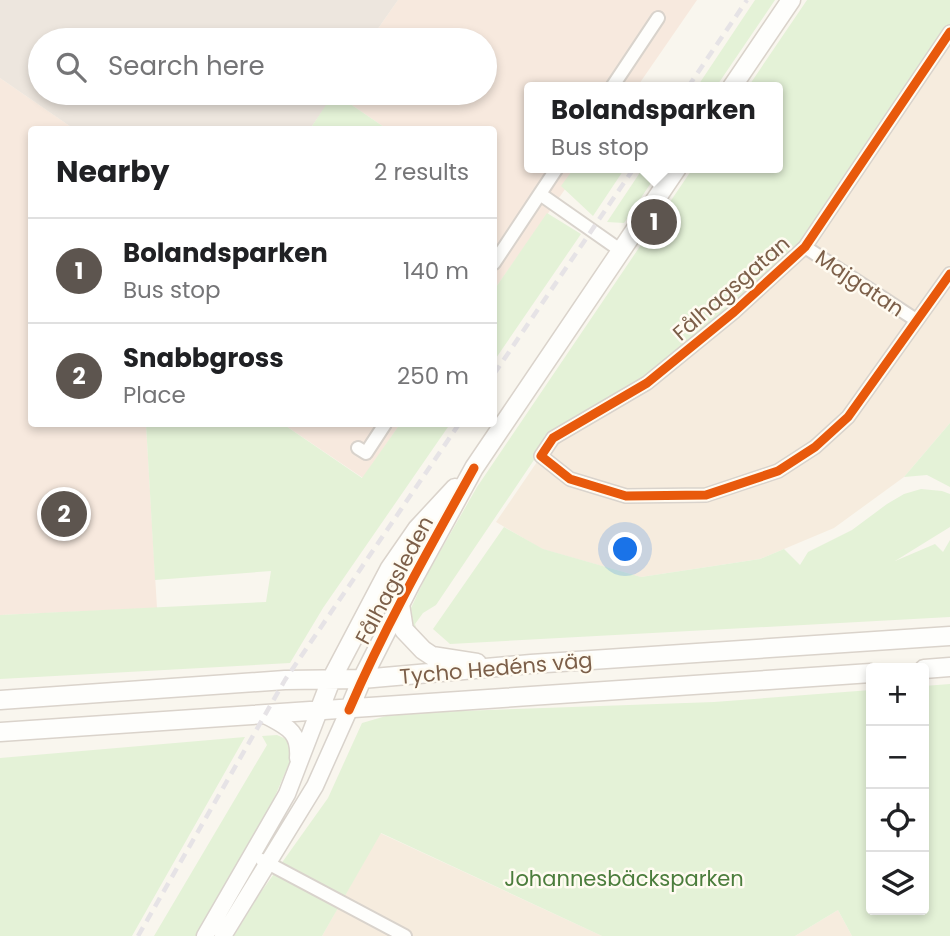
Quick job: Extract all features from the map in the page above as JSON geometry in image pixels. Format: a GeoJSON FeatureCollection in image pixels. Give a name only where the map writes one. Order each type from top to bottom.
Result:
{"type":"FeatureCollection","features":[{"type":"Feature","properties":{"kind":"main road"},"geometry":{"type":"LineString","coordinates":[[735,82],[791,0]]}},
{"type":"Feature","properties":{"kind":"main road","name":"Fålhagsleden"},"geometry":{"type":"LineString","coordinates":[[349,710],[400,604],[474,467],[674,173]]}},
{"type":"Feature","properties":{"kind":"main road","name":"Fålhagsleden"},"geometry":{"type":"LineString","coordinates":[[319,712],[331,680],[390,568],[417,529],[474,467]]}},
{"type":"Feature","properties":{"kind":"main road"},"geometry":{"type":"LineString","coordinates":[[400,604],[404,630],[432,656],[508,667]]}},
{"type":"Feature","properties":{"kind":"main road","name":"Tycho Hedéns väg"},"geometry":{"type":"LineString","coordinates":[[0,700],[285,680],[362,679],[950,636]]}},
{"type":"Feature","properties":{"kind":"main road"},"geometry":{"type":"LineString","coordinates":[[929,669],[950,667]]}},
{"type":"Feature","properties":{"kind":"main road","name":"Tycho Hedéns väg"},"geometry":{"type":"LineString","coordinates":[[0,732],[866,673]]}},
{"type":"Feature","properties":{"kind":"street"},"geometry":{"type":"LineString","coordinates":[[615,82],[658,18]]}},
{"type":"Feature","properties":{"kind":"street","name":"Fålhagsgatan"},"geometry":{"type":"LineString","coordinates":[[916,320],[848,417],[815,447],[778,471],[706,495],[626,496],[570,479],[541,456],[553,438],[647,383],[734,312],[805,247],[950,33]]}},
{"type":"Feature","properties":{"kind":"street"},"geometry":{"type":"LineString","coordinates":[[497,258],[554,173]]}},
{"type":"Feature","properties":{"kind":"street"},"geometry":{"type":"LineString","coordinates":[[540,194],[620,250]]}},
{"type":"Feature","properties":{"kind":"street","name":"Majgatan"},"geometry":{"type":"LineString","coordinates":[[805,247],[916,320]]}},
{"type":"Feature","properties":{"kind":"street"},"geometry":{"type":"LineString","coordinates":[[916,320],[950,274]]}},
{"type":"Feature","properties":{"kind":"street"},"geometry":{"type":"LineString","coordinates":[[358,448],[366,453],[384,427]]}},
{"type":"Feature","properties":{"kind":"street","name":"Fålhagsleden"},"geometry":{"type":"LineString","coordinates":[[205,936],[315,786],[349,710]]}},
{"type":"Feature","properties":{"kind":"street","name":"Fålhagsleden"},"geometry":{"type":"LineString","coordinates":[[223,936],[287,794],[319,712]]}},
{"type":"Feature","properties":{"kind":"street"},"geometry":{"type":"LineString","coordinates":[[265,715],[287,727],[296,736],[299,748],[298,766]]}},
{"type":"Feature","properties":{"kind":"street"},"geometry":{"type":"LineString","coordinates":[[259,859],[405,936]]}},
{"type":"Feature","properties":{"kind":"shaded area"},"geometry":{"type":"Polygon","coordinates":[[[0,0],[398,0],[378,28],[28,28],[28,97],[0,78],[0,0]]]}},
{"type":"Feature","properties":{"kind":"shaded area"},"geometry":{"type":"Polygon","coordinates":[[[398,0],[697,0],[640,82],[524,82],[524,173],[576,173],[497,286],[497,126],[383,126],[352,105],[497,105],[497,28],[378,28],[398,0]]]}},
{"type":"Feature","properties":{"kind":"shaded area"},"geometry":{"type":"Polygon","coordinates":[[[950,32],[950,423],[904,477],[834,528],[760,559],[641,577],[542,549],[496,522],[541,456],[950,32]]]}},
{"type":"Feature","properties":{"kind":"shaded area"},"geometry":{"type":"Polygon","coordinates":[[[0,78],[28,97],[28,105],[39,105],[70,126],[28,126],[28,427],[146,427],[157,608],[0,615],[0,78]]]}},
{"type":"Feature","properties":{"kind":"shaded area"},"geometry":{"type":"Polygon","coordinates":[[[39,105],[327,105],[312,126],[70,126],[39,105]]]}},
{"type":"Feature","properties":{"kind":"shaded area"},"geometry":{"type":"Polygon","coordinates":[[[287,427],[398,427],[363,478],[287,427]]]}},
{"type":"Feature","properties":{"kind":"shaded area"},"geometry":{"type":"Polygon","coordinates":[[[380,833],[602,936],[322,936],[380,833]]]}},
{"type":"Feature","properties":{"kind":"shaded area"},"geometry":{"type":"Polygon","coordinates":[[[838,910],[852,936],[795,936],[838,910]]]}},
{"type":"Feature","properties":{"kind":"green space"},"geometry":{"type":"Polygon","coordinates":[[[755,0],[775,0],[719,82],[700,82],[755,0]]]}},
{"type":"Feature","properties":{"kind":"green space"},"geometry":{"type":"Polygon","coordinates":[[[807,0],[950,0],[950,32],[805,247],[647,383],[553,438],[545,435],[538,454],[436,605],[423,613],[415,624],[418,633],[414,634],[411,608],[426,576],[477,487],[690,173],[783,173],[783,82],[751,82],[807,0]]]}},
{"type":"Feature","properties":{"kind":"green space"},"geometry":{"type":"Polygon","coordinates":[[[326,105],[352,105],[383,126],[312,126],[326,105]]]}},
{"type":"Feature","properties":{"kind":"green space"},"geometry":{"type":"Polygon","coordinates":[[[570,173],[622,173],[593,216],[561,186],[570,173]]]}},
{"type":"Feature","properties":{"kind":"green space"},"geometry":{"type":"Polygon","coordinates":[[[640,173],[658,173],[624,223],[607,222],[640,173]]]}},
{"type":"Feature","properties":{"kind":"green space"},"geometry":{"type":"Polygon","coordinates":[[[547,213],[581,234],[497,357],[497,286],[547,213]]]}},
{"type":"Feature","properties":{"kind":"green space"},"geometry":{"type":"Polygon","coordinates":[[[950,423],[950,487],[927,475],[904,477],[950,423]]]}},
{"type":"Feature","properties":{"kind":"green space"},"geometry":{"type":"Polygon","coordinates":[[[146,427],[287,427],[362,478],[398,427],[448,427],[323,608],[290,663],[0,679],[0,615],[266,602],[271,571],[155,580],[146,427]]]}},
{"type":"Feature","properties":{"kind":"green space"},"geometry":{"type":"Polygon","coordinates":[[[921,489],[950,494],[950,527],[895,561],[935,544],[943,552],[950,540],[950,617],[450,644],[433,629],[504,527],[543,549],[641,577],[760,559],[784,549],[800,565],[808,552],[852,530],[904,494],[921,489]]]}},
{"type":"Feature","properties":{"kind":"green space","name":"Johannesbäcksparken"},"geometry":{"type":"Polygon","coordinates":[[[950,684],[950,936],[852,936],[838,910],[795,936],[602,936],[381,833],[322,936],[234,936],[256,899],[328,798],[362,723],[386,716],[431,712],[714,702],[866,690],[866,915],[929,915],[929,686],[950,684]]]}},
{"type":"Feature","properties":{"kind":"green space"},"geometry":{"type":"Polygon","coordinates":[[[277,735],[286,739],[294,752],[273,801],[196,936],[154,936],[267,745],[262,736],[277,735]]]}},
{"type":"Feature","properties":{"kind":"green space"},"geometry":{"type":"Polygon","coordinates":[[[245,737],[132,936],[0,936],[0,758],[245,737]]]}},
{"type":"Feature","properties":{"kind":"railway"},"geometry":{"type":"LineString","coordinates":[[691,82],[747,0]]}},
{"type":"Feature","properties":{"kind":"railway"},"geometry":{"type":"LineString","coordinates":[[497,370],[631,173]]}},
{"type":"Feature","properties":{"kind":"railway"},"geometry":{"type":"LineString","coordinates":[[138,936],[285,680],[457,427]]}},
{"type":"Feature","properties":{"kind":"cycle path"},"geometry":{"type":"LineString","coordinates":[[950,32],[805,247],[734,312],[647,383],[553,438],[541,456],[570,479],[626,496],[706,495],[778,471],[815,447],[848,417],[950,274]]}},
{"type":"Feature","properties":{"kind":"cycle path"},"geometry":{"type":"LineString","coordinates":[[349,710],[393,617],[474,468]]}},
{"type":"Feature","properties":{"kind":"place","name":"Bolandsparken"},"geometry":{"type":"Point","coordinates":[654,222]}},
{"type":"Feature","properties":{"kind":"place","name":"Snabbgross"},"geometry":{"type":"Point","coordinates":[64,514]}}]}
